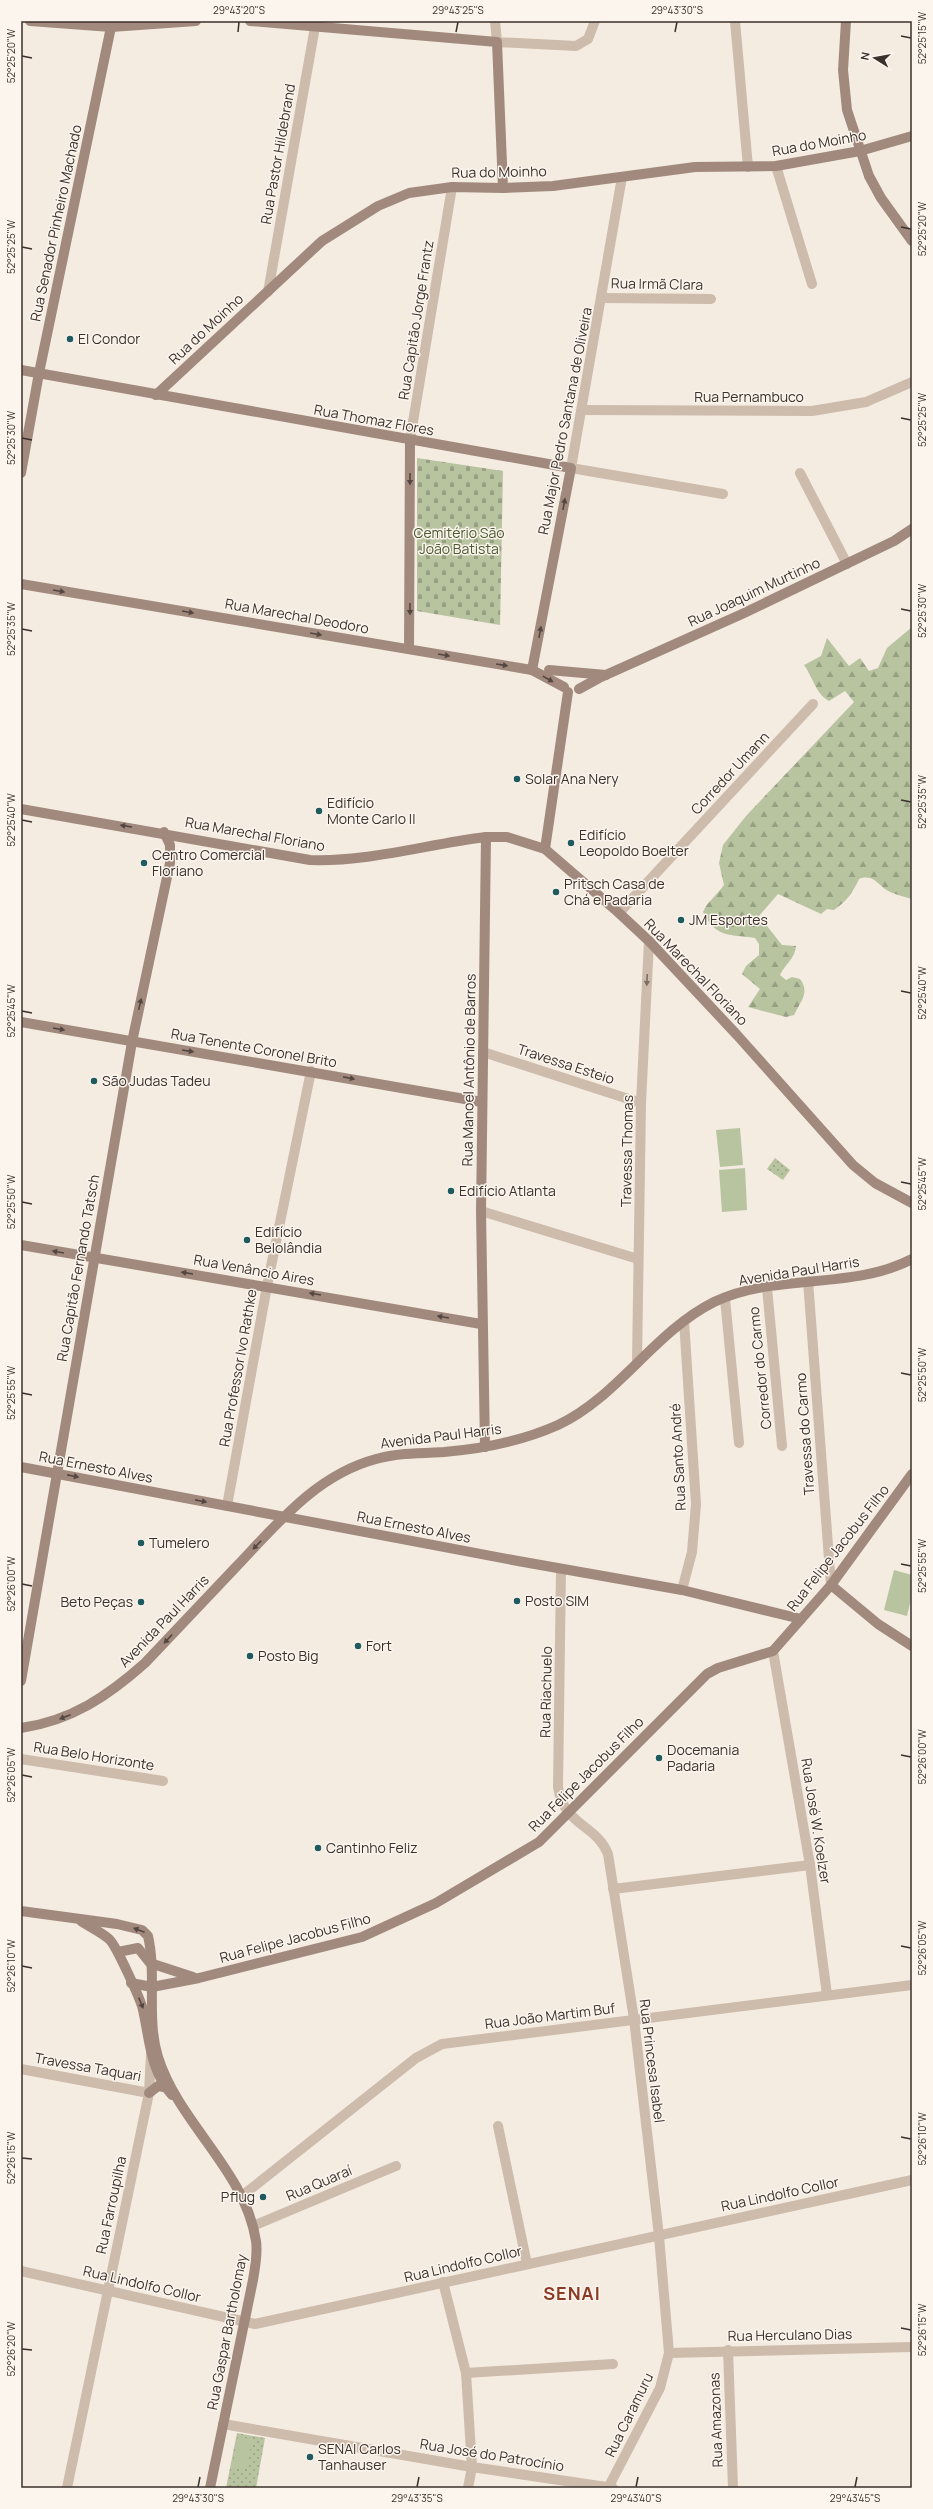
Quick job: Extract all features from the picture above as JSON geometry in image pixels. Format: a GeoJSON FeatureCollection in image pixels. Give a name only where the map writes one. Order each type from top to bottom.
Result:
{"type":"FeatureCollection","features":[{"type":"Feature","properties":{"kind":"main road"},"geometry":{"type":"LineString","coordinates":[[30,21],[112,24],[196,21]]}},
{"type":"Feature","properties":{"kind":"main road"},"geometry":{"type":"LineString","coordinates":[[250,21],[315,24],[497,42],[503,188]]}},
{"type":"Feature","properties":{"kind":"main road"},"geometry":{"type":"LineString","coordinates":[[846,21],[844,86],[847,110],[869,176],[881,198],[912,241]]}},
{"type":"Feature","properties":{"kind":"main road","name":"Rua Senador Pinheiro Machado"},"geometry":{"type":"LineString","coordinates":[[21,474],[39,373],[112,24]]}},
{"type":"Feature","properties":{"kind":"main road","name":"Rua do Moinho"},"geometry":{"type":"LineString","coordinates":[[156,395],[305,256],[346,224],[409,192],[452,186],[503,188],[553,186],[695,167],[776,166],[860,151],[912,136]]}},
{"type":"Feature","properties":{"kind":"main road","name":"Rua Thomaz Flores"},"geometry":{"type":"LineString","coordinates":[[21,370],[571,468]]}},
{"type":"Feature","properties":{"kind":"main road","name":"Rua Capitão Jorge Frantz"},"geometry":{"type":"LineString","coordinates":[[409,649],[410,440]]}},
{"type":"Feature","properties":{"kind":"main road","name":"Rua Major Pedro Santana de Oliveira"},"geometry":{"type":"LineString","coordinates":[[532,670],[571,468]]}},
{"type":"Feature","properties":{"kind":"main road","name":"Rua Joaquim Murtinho"},"geometry":{"type":"LineString","coordinates":[[571,690],[742,614],[894,541],[912,529]]}},
{"type":"Feature","properties":{"kind":"main road","name":"Rua Marechal Deodoro"},"geometry":{"type":"LineString","coordinates":[[21,584],[532,670],[571,690]]}},
{"type":"Feature","properties":{"kind":"main road","name":"Rua Joaquim Murtinho"},"geometry":{"type":"LineString","coordinates":[[535,655],[541,665],[549,670],[574,678],[602,676]]}},
{"type":"Feature","properties":{"kind":"main road","name":"Rua Joaquim Murtinho"},"geometry":{"type":"LineString","coordinates":[[549,670],[602,676]]}},
{"type":"Feature","properties":{"kind":"main road"},"geometry":{"type":"LineString","coordinates":[[546,849],[553,786],[571,690],[566,681],[574,678],[580,683],[571,690]]}},
{"type":"Feature","properties":{"kind":"main road","name":"Rua Marechal Floriano"},"geometry":{"type":"LineString","coordinates":[[21,808],[164,832],[310,860],[334,861],[486,837],[507,837],[546,849],[649,941],[737,1035],[853,1165],[875,1183],[912,1203]]}},
{"type":"Feature","properties":{"kind":"main road","name":"Rua Capitão Fernando Tatsch"},"geometry":{"type":"LineString","coordinates":[[164,832],[170,845],[170,863]]}},
{"type":"Feature","properties":{"kind":"main road","name":"Rua Capitão Fernando Tatsch"},"geometry":{"type":"LineString","coordinates":[[21,1681],[132,1042],[170,863],[178,841],[187,837]]}},
{"type":"Feature","properties":{"kind":"main road","name":"Rua Manoel Antônio de Barros"},"geometry":{"type":"LineString","coordinates":[[485,1448],[481,1324],[481,1211],[486,837]]}},
{"type":"Feature","properties":{"kind":"main road","name":"Rua Tenente Coronel Brito"},"geometry":{"type":"LineString","coordinates":[[21,1022],[132,1042],[311,1071],[482,1102]]}},
{"type":"Feature","properties":{"kind":"main road","name":"Rua Venâncio Aires"},"geometry":{"type":"LineString","coordinates":[[21,1245],[267,1286],[481,1324]]}},
{"type":"Feature","properties":{"kind":"main road","name":"Avenida Paul Harris"},"geometry":{"type":"LineString","coordinates":[[21,1728],[40,1725],[66,1717],[92,1704],[121,1684],[145,1663],[284,1516],[318,1486],[352,1466],[398,1454],[485,1448],[536,1433],[568,1420],[599,1397],[684,1321],[714,1302],[766,1288],[808,1281],[863,1275],[901,1264],[912,1259]]}},
{"type":"Feature","properties":{"kind":"main road","name":"Rua Ernesto Alves"},"geometry":{"type":"LineString","coordinates":[[21,1467],[561,1569],[682,1590],[801,1619]]}},
{"type":"Feature","properties":{"kind":"main road","name":"Rua Felipe Jacobus Filho"},"geometry":{"type":"LineString","coordinates":[[152,1987],[199,1978],[362,1937],[401,1920],[521,1854],[539,1842],[707,1674],[718,1668],[773,1651],[831,1585],[912,1474]]}},
{"type":"Feature","properties":{"kind":"main road"},"geometry":{"type":"LineString","coordinates":[[831,1585],[878,1624],[912,1646]]}},
{"type":"Feature","properties":{"kind":"main road"},"geometry":{"type":"LineString","coordinates":[[21,1911],[142,1930],[148,1936],[152,1987],[153,2050]]}},
{"type":"Feature","properties":{"kind":"main road"},"geometry":{"type":"LineString","coordinates":[[77,1919],[109,1939],[118,1952],[143,2009],[153,2050]]}},
{"type":"Feature","properties":{"kind":"main road"},"geometry":{"type":"LineString","coordinates":[[118,1952],[138,1948],[150,1964],[181,1975],[199,1978]]}},
{"type":"Feature","properties":{"kind":"main road"},"geometry":{"type":"LineString","coordinates":[[131,1983],[152,1987]]}},
{"type":"Feature","properties":{"kind":"main road","name":"Rua Gaspar Bartholomay"},"geometry":{"type":"LineString","coordinates":[[153,2050],[157,2075],[164,2087],[182,2104]]}},
{"type":"Feature","properties":{"kind":"main road","name":"Rua Gaspar Bartholomay"},"geometry":{"type":"LineString","coordinates":[[153,2050],[182,2104],[242,2196],[253,2226],[257,2258],[246,2323],[210,2488]]}},
{"type":"Feature","properties":{"kind":"main road"},"geometry":{"type":"LineString","coordinates":[[149,2092],[158,2086],[164,2087]]}},
{"type":"Feature","properties":{"kind":"street"},"geometry":{"type":"LineString","coordinates":[[494,21],[497,42],[576,46],[588,39],[595,21]]}},
{"type":"Feature","properties":{"kind":"street"},"geometry":{"type":"LineString","coordinates":[[735,21],[748,167]]}},
{"type":"Feature","properties":{"kind":"street","name":"Rua Pastor Hildebrand"},"geometry":{"type":"LineString","coordinates":[[268,292],[315,24]]}},
{"type":"Feature","properties":{"kind":"street"},"geometry":{"type":"LineString","coordinates":[[776,166],[812,284]]}},
{"type":"Feature","properties":{"kind":"street","name":"Rua Major Pedro Santana de Oliveira"},"geometry":{"type":"LineString","coordinates":[[571,468],[622,177]]}},
{"type":"Feature","properties":{"kind":"street","name":"Rua Capitão Jorge Frantz"},"geometry":{"type":"LineString","coordinates":[[410,440],[452,186]]}},
{"type":"Feature","properties":{"kind":"street","name":"Rua Irmã Clara"},"geometry":{"type":"LineString","coordinates":[[602,298],[711,299]]}},
{"type":"Feature","properties":{"kind":"street","name":"Rua Pernambuco"},"geometry":{"type":"LineString","coordinates":[[582,410],[812,411],[866,402],[912,382]]}},
{"type":"Feature","properties":{"kind":"street","name":"Rua Thomaz Flores"},"geometry":{"type":"LineString","coordinates":[[571,468],[723,494]]}},
{"type":"Feature","properties":{"kind":"street"},"geometry":{"type":"LineString","coordinates":[[800,472],[847,564]]}},
{"type":"Feature","properties":{"kind":"street","name":"Corredor Umann"},"geometry":{"type":"LineString","coordinates":[[619,913],[813,704]]}},
{"type":"Feature","properties":{"kind":"street","name":"Travessa Thomas"},"geometry":{"type":"LineString","coordinates":[[637,1362],[642,1103],[649,941]]}},
{"type":"Feature","properties":{"kind":"street","name":"Travessa Esteio"},"geometry":{"type":"LineString","coordinates":[[483,1052],[642,1103]]}},
{"type":"Feature","properties":{"kind":"street","name":"Rua Professor Ivo Rathke"},"geometry":{"type":"LineString","coordinates":[[227,1506],[267,1286],[311,1071]]}},
{"type":"Feature","properties":{"kind":"street"},"geometry":{"type":"LineString","coordinates":[[481,1211],[638,1260]]}},
{"type":"Feature","properties":{"kind":"street","name":"Travessa do Carmo"},"geometry":{"type":"LineString","coordinates":[[808,1281],[831,1585]]}},
{"type":"Feature","properties":{"kind":"street","name":"Corredor do Carmo"},"geometry":{"type":"LineString","coordinates":[[766,1288],[782,1446]]}},
{"type":"Feature","properties":{"kind":"street"},"geometry":{"type":"LineString","coordinates":[[724,1299],[740,1443]]}},
{"type":"Feature","properties":{"kind":"street","name":"Rua Santo André"},"geometry":{"type":"LineString","coordinates":[[682,1590],[692,1552],[696,1504],[684,1321]]}},
{"type":"Feature","properties":{"kind":"street","name":"Rua Riachuelo"},"geometry":{"type":"LineString","coordinates":[[561,1569],[558,1786],[560,1798],[568,1814]]}},
{"type":"Feature","properties":{"kind":"street","name":"Rua José W. Koelzer"},"geometry":{"type":"LineString","coordinates":[[773,1651],[810,1865],[827,1995]]}},
{"type":"Feature","properties":{"kind":"street","name":"Rua Belo Horizonte"},"geometry":{"type":"LineString","coordinates":[[21,1759],[163,1781]]}},
{"type":"Feature","properties":{"kind":"street","name":"Rua Princesa Isabel"},"geometry":{"type":"LineString","coordinates":[[568,1814],[604,1847],[608,1854],[634,2019],[659,2236],[669,2353]]}},
{"type":"Feature","properties":{"kind":"street"},"geometry":{"type":"LineString","coordinates":[[613,1889],[810,1865]]}},
{"type":"Feature","properties":{"kind":"street","name":"Rua João Martim Buf"},"geometry":{"type":"LineString","coordinates":[[242,2196],[433,2047],[454,2042],[912,1985]]}},
{"type":"Feature","properties":{"kind":"street","name":"Rua Farroupilha"},"geometry":{"type":"LineString","coordinates":[[67,2488],[149,2092],[153,2050]]}},
{"type":"Feature","properties":{"kind":"street","name":"Travessa Taquari"},"geometry":{"type":"LineString","coordinates":[[21,2069],[149,2092]]}},
{"type":"Feature","properties":{"kind":"street"},"geometry":{"type":"LineString","coordinates":[[498,2126],[527,2264]]}},
{"type":"Feature","properties":{"kind":"street","name":"Rua Quaraí"},"geometry":{"type":"LineString","coordinates":[[253,2226],[396,2166]]}},
{"type":"Feature","properties":{"kind":"street","name":"Rua Lindolfo Collor"},"geometry":{"type":"LineString","coordinates":[[21,2271],[246,2323],[266,2323],[442,2282],[912,2180]]}},
{"type":"Feature","properties":{"kind":"street"},"geometry":{"type":"LineString","coordinates":[[442,2282],[466,2372],[472,2468],[468,2488]]}},
{"type":"Feature","properties":{"kind":"street","name":"Rua Herculano Dias"},"geometry":{"type":"LineString","coordinates":[[669,2353],[728,2350],[912,2347]]}},
{"type":"Feature","properties":{"kind":"street","name":"Rua Amazonas"},"geometry":{"type":"LineString","coordinates":[[728,2350],[732,2488]]}},
{"type":"Feature","properties":{"kind":"street","name":"Rua Caramuru"},"geometry":{"type":"LineString","coordinates":[[611,2488],[660,2388],[669,2353]]}},
{"type":"Feature","properties":{"kind":"street"},"geometry":{"type":"LineString","coordinates":[[466,2372],[613,2364]]}},
{"type":"Feature","properties":{"kind":"street","name":"Rua José do Patrocínio"},"geometry":{"type":"LineString","coordinates":[[223,2424],[472,2468],[611,2488]]}},
{"type":"Feature","properties":{"kind":"green space","name":"Cemitério São João Batista"},"geometry":{"type":"Polygon","coordinates":[[[417,458],[503,471],[500,625],[417,611],[417,458]]]}},
{"type":"Feature","properties":{"kind":"green space"},"geometry":{"type":"Polygon","coordinates":[[[912,627],[912,899],[890,892],[876,881],[868,878],[859,879],[849,896],[839,907],[834,910],[827,909],[821,914],[778,894],[759,916],[782,945],[796,946],[792,958],[780,975],[786,980],[792,977],[800,979],[804,988],[802,1001],[794,1015],[786,1017],[748,1007],[760,989],[742,974],[746,966],[759,955],[759,944],[755,938],[730,935],[718,931],[703,912],[724,885],[719,863],[723,845],[746,816],[854,702],[845,691],[829,701],[817,689],[804,665],[821,656],[827,638],[849,666],[860,658],[869,671],[878,668],[887,648],[912,627]]]}},
{"type":"Feature","properties":{"kind":"green space"},"geometry":{"type":"Polygon","coordinates":[[[740,1128],[743,1165],[720,1167],[716,1130],[740,1128]]]}},
{"type":"Feature","properties":{"kind":"green space"},"geometry":{"type":"Polygon","coordinates":[[[775,1158],[790,1170],[783,1180],[767,1169],[775,1158]]]}},
{"type":"Feature","properties":{"kind":"green space"},"geometry":{"type":"Polygon","coordinates":[[[745,1168],[747,1210],[722,1212],[719,1170],[745,1168]]]}},
{"type":"Feature","properties":{"kind":"green space"},"geometry":{"type":"Polygon","coordinates":[[[894,1570],[912,1575],[912,1595],[907,1616],[884,1610],[894,1570]]]}},
{"type":"Feature","properties":{"kind":"green space"},"geometry":{"type":"Polygon","coordinates":[[[237,2433],[265,2438],[256,2488],[226,2488],[237,2433]]]}},
{"type":"Feature","properties":{"kind":"green space"},"geometry":{"type":"Polygon","coordinates":[[[238,2437],[252,2439],[246,2469],[232,2468],[238,2437]]]}},
{"type":"Feature","properties":{"kind":"place","name":"El Condor"},"geometry":{"type":"Point","coordinates":[70,339]}},
{"type":"Feature","properties":{"kind":"place","name":"Solar Ana Nery"},"geometry":{"type":"Point","coordinates":[517,779]}},
{"type":"Feature","properties":{"kind":"place","name":"Edifício Monte Carlo II"},"geometry":{"type":"Point","coordinates":[319,811]}},
{"type":"Feature","properties":{"kind":"place","name":"Edifício Leopoldo Boelter"},"geometry":{"type":"Point","coordinates":[571,843]}},
{"type":"Feature","properties":{"kind":"place","name":"Centro Comercial Floriano"},"geometry":{"type":"Point","coordinates":[144,863]}},
{"type":"Feature","properties":{"kind":"place","name":"Pritsch Casa de Chá e Padaria"},"geometry":{"type":"Point","coordinates":[556,892]}},
{"type":"Feature","properties":{"kind":"place","name":"JM Esportes"},"geometry":{"type":"Point","coordinates":[681,920]}},
{"type":"Feature","properties":{"kind":"place","name":"São Judas Tadeu"},"geometry":{"type":"Point","coordinates":[94,1081]}},
{"type":"Feature","properties":{"kind":"place","name":"Edifício Atlanta"},"geometry":{"type":"Point","coordinates":[451,1191]}},
{"type":"Feature","properties":{"kind":"place","name":"Edifício Belolândia"},"geometry":{"type":"Point","coordinates":[247,1240]}},
{"type":"Feature","properties":{"kind":"place","name":"Tumelero"},"geometry":{"type":"Point","coordinates":[141,1543]}},
{"type":"Feature","properties":{"kind":"place","name":"Posto SIM"},"geometry":{"type":"Point","coordinates":[517,1601]}},
{"type":"Feature","properties":{"kind":"place","name":"Beto Peças"},"geometry":{"type":"Point","coordinates":[141,1602]}},
{"type":"Feature","properties":{"kind":"place","name":"Fort"},"geometry":{"type":"Point","coordinates":[358,1646]}},
{"type":"Feature","properties":{"kind":"place","name":"Posto Big"},"geometry":{"type":"Point","coordinates":[250,1656]}},
{"type":"Feature","properties":{"kind":"place","name":"Docemania Padaria"},"geometry":{"type":"Point","coordinates":[659,1758]}},
{"type":"Feature","properties":{"kind":"place","name":"Cantinho Feliz"},"geometry":{"type":"Point","coordinates":[318,1848]}},
{"type":"Feature","properties":{"kind":"place","name":"Pflug"},"geometry":{"type":"Point","coordinates":[263,2197]}},
{"type":"Feature","properties":{"kind":"place","name":"SENAI Carlos Tanhauser"},"geometry":{"type":"Point","coordinates":[310,2457]}},
{"type":"Feature","properties":{"kind":"district","name":"SENAI"},"geometry":{"type":"Point","coordinates":[572,2294]}}]}
